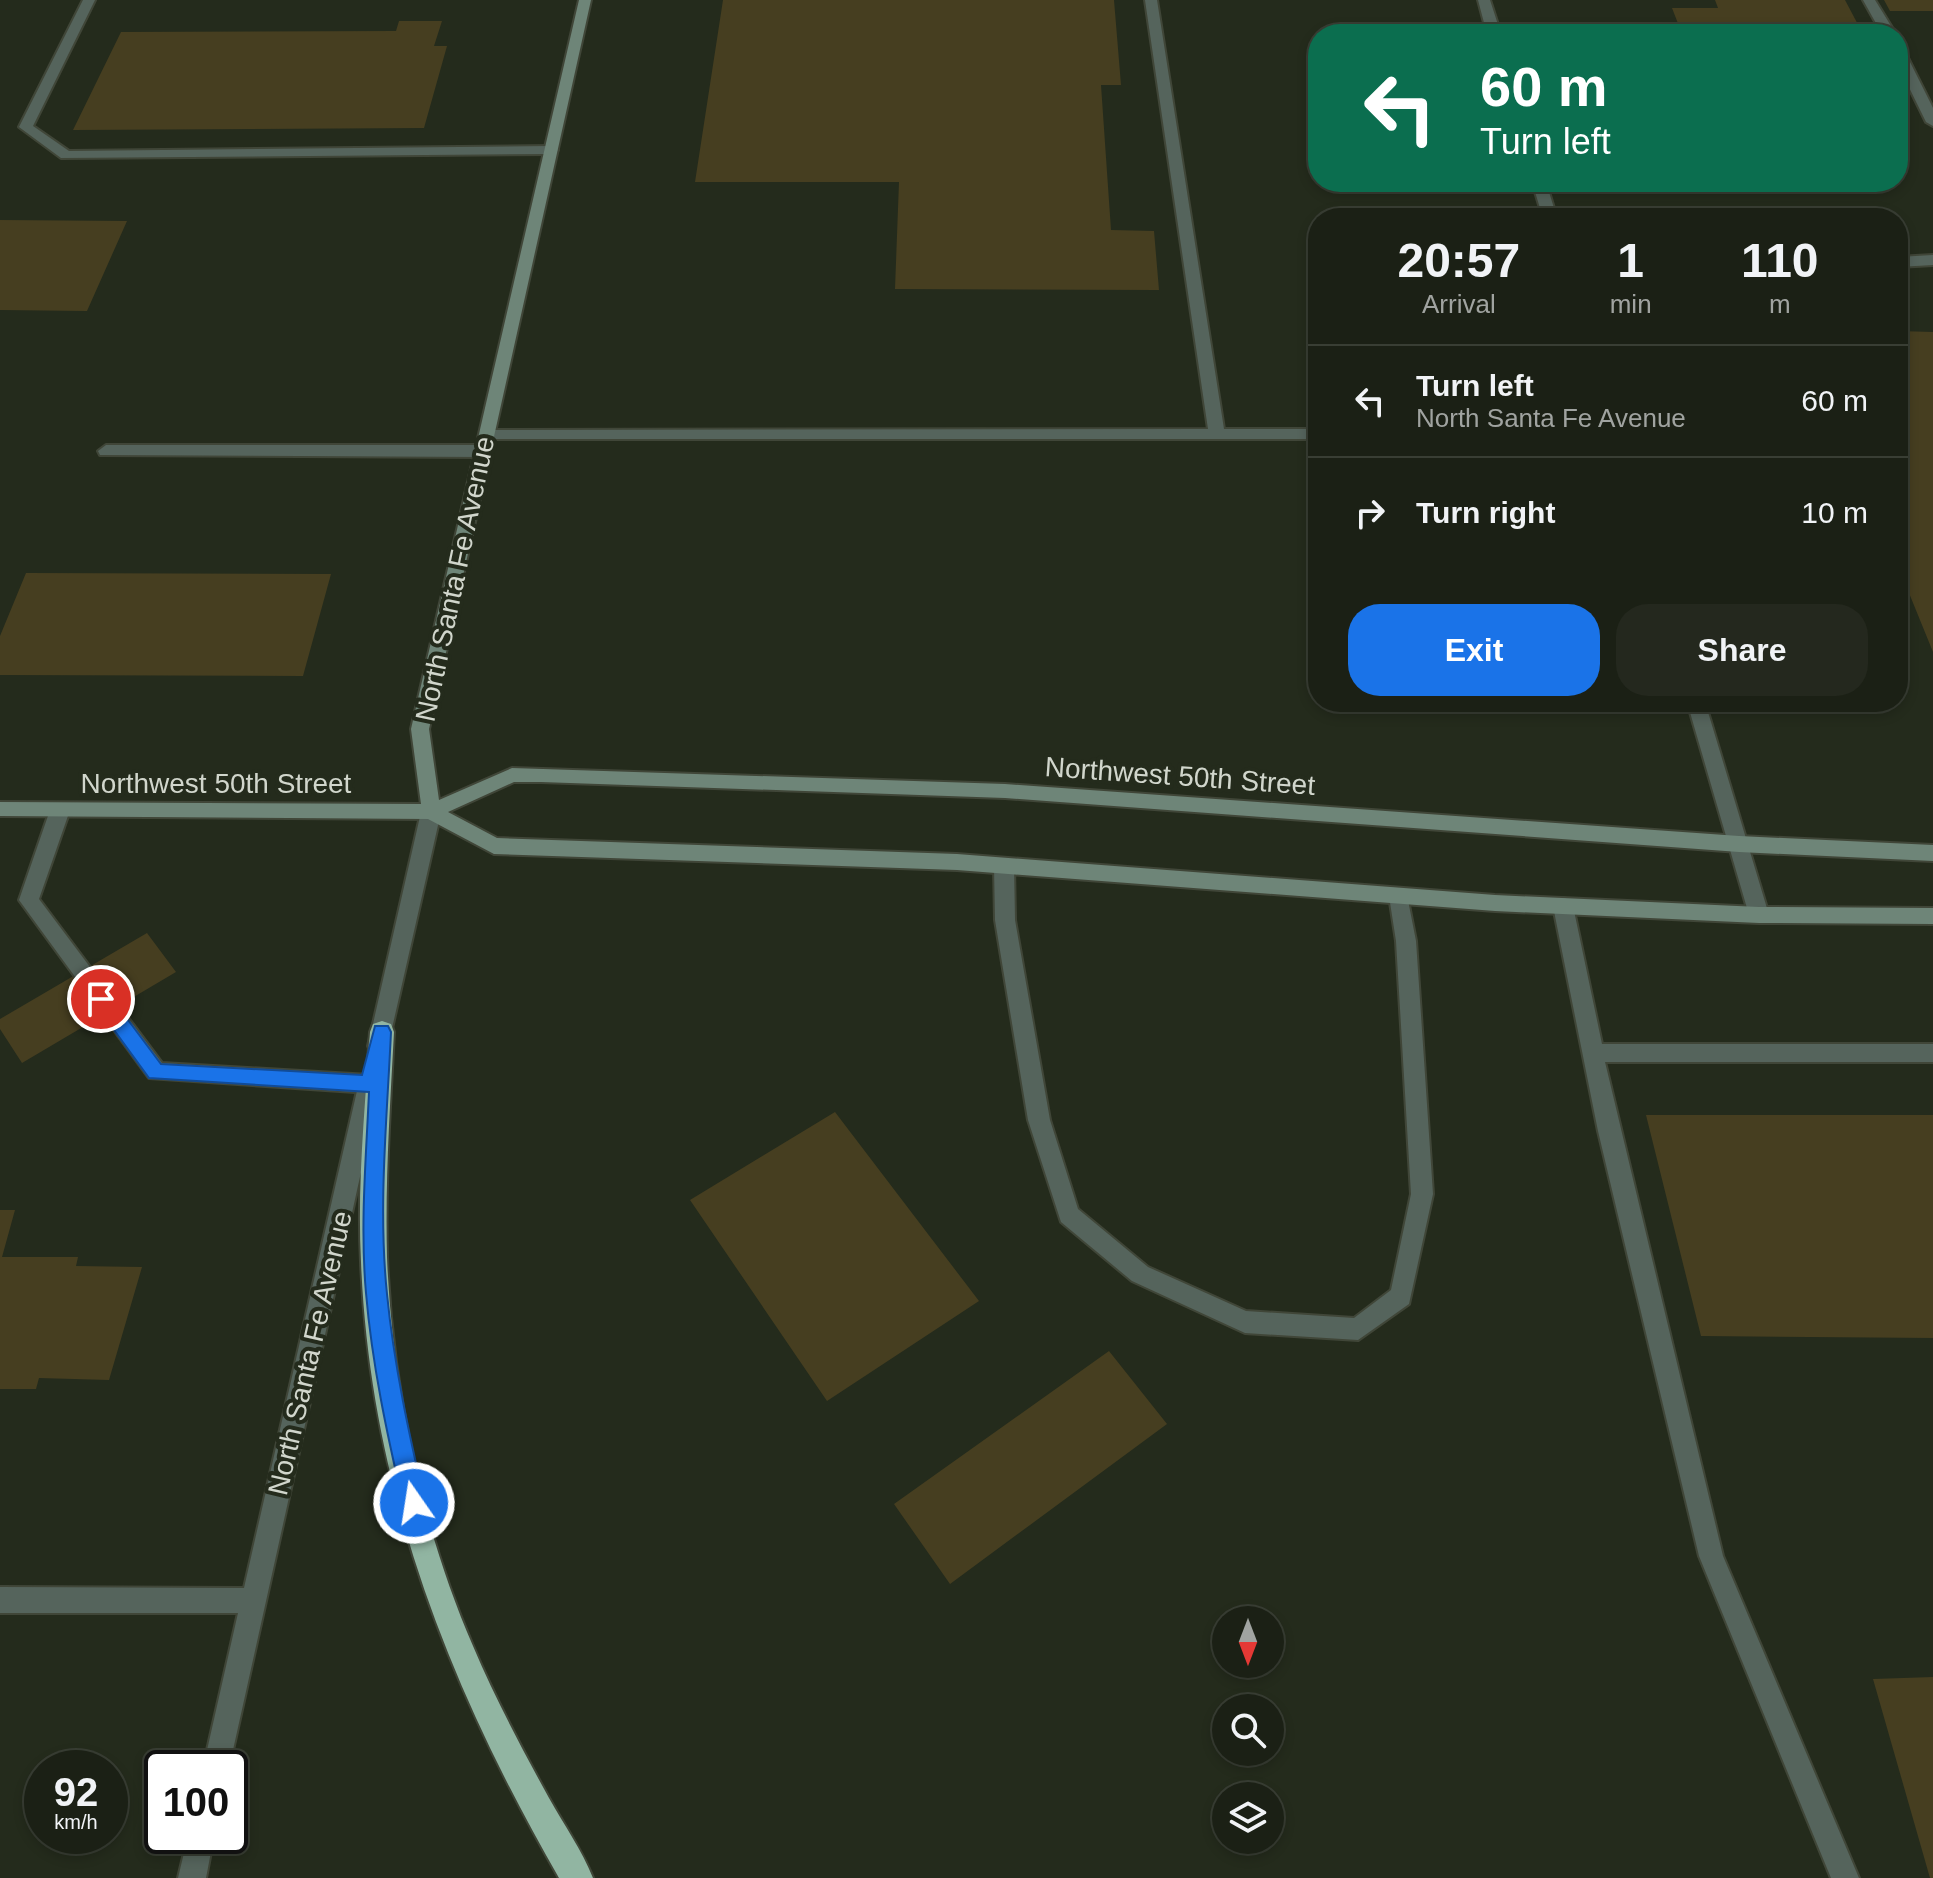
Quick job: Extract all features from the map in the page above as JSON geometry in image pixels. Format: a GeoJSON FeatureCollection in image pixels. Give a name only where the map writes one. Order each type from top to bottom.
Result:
{"type":"FeatureCollection","features":[{"type":"Feature","properties":{"kind":"highway"},"geometry":{"type":"LineString","coordinates":[[382,1032],[373,1214],[376,1293],[391,1404],[408,1478],[426,1552],[459,1649],[504,1747],[577,1878]]}},
{"type":"Feature","properties":{"kind":"main road","name":"North Santa Fe Avenue"},"geometry":{"type":"LineString","coordinates":[[431,812],[420,729],[585,0]]}},
{"type":"Feature","properties":{"kind":"main road","name":"Northwest 50th Street"},"geometry":{"type":"LineString","coordinates":[[0,809],[431,812],[512,775],[541,775],[1005,791],[1739,844],[1933,853]]}},
{"type":"Feature","properties":{"kind":"main road","name":"Northwest 50th Street"},"geometry":{"type":"LineString","coordinates":[[431,812],[494,846],[1004,866],[1563,906],[1759,915],[1933,916]]}},
{"type":"Feature","properties":{"kind":"street"},"geometry":{"type":"LineString","coordinates":[[89,0],[26,127],[66,155],[551,150]]}},
{"type":"Feature","properties":{"kind":"street"},"geometry":{"type":"LineString","coordinates":[[1151,0],[1217,434]]}},
{"type":"Feature","properties":{"kind":"street"},"geometry":{"type":"LineString","coordinates":[[1484,0],[1491,24]]}},
{"type":"Feature","properties":{"kind":"street"},"geometry":{"type":"LineString","coordinates":[[1869,0],[1883,24]]}},
{"type":"Feature","properties":{"kind":"street"},"geometry":{"type":"LineString","coordinates":[[1908,72],[1933,122]]}},
{"type":"Feature","properties":{"kind":"street"},"geometry":{"type":"LineString","coordinates":[[1908,261],[1933,260]]}},
{"type":"Feature","properties":{"kind":"street"},"geometry":{"type":"LineString","coordinates":[[106,451],[485,443],[1308,434]]}},
{"type":"Feature","properties":{"kind":"street"},"geometry":{"type":"LineString","coordinates":[[1699,712],[1759,915]]}},
{"type":"Feature","properties":{"kind":"street"},"geometry":{"type":"LineString","coordinates":[[60,810],[29,900],[156,1072],[370,1084]]}},
{"type":"Feature","properties":{"kind":"street","name":"North Santa Fe Avenue"},"geometry":{"type":"LineString","coordinates":[[220,1750],[431,812]]}},
{"type":"Feature","properties":{"kind":"street"},"geometry":{"type":"LineString","coordinates":[[1004,866],[1005,920],[1039,1120],[1069,1215],[1140,1274],[1245,1322],[1358,1329],[1401,1296],[1422,1194],[1406,941],[1399,896]]}},
{"type":"Feature","properties":{"kind":"street"},"geometry":{"type":"LineString","coordinates":[[1563,906],[1593,1053],[1711,1556],[1845,1878]]}},
{"type":"Feature","properties":{"kind":"street"},"geometry":{"type":"LineString","coordinates":[[1593,1053],[1933,1053]]}},
{"type":"Feature","properties":{"kind":"street"},"geometry":{"type":"LineString","coordinates":[[0,1600],[254,1601]]}},
{"type":"Feature","properties":{"kind":"street"},"geometry":{"type":"LineString","coordinates":[[192,1878],[197,1854]]}},
{"type":"Feature","properties":{"kind":"building"},"geometry":{"type":"Polygon","coordinates":[[[723,0],[1114,0],[1121,85],[1101,85],[1111,230],[1154,231],[1159,290],[895,289],[899,182],[695,182],[723,0]]]}},
{"type":"Feature","properties":{"kind":"building"},"geometry":{"type":"Polygon","coordinates":[[[1715,0],[1845,0],[1858,24],[1678,24],[1672,8],[1718,8],[1715,0]]]}},
{"type":"Feature","properties":{"kind":"building"},"geometry":{"type":"Polygon","coordinates":[[[1884,0],[1933,0],[1933,11],[1890,11],[1884,0]]]}},
{"type":"Feature","properties":{"kind":"building"},"geometry":{"type":"Polygon","coordinates":[[[399,21],[442,21],[434,46],[447,46],[424,128],[73,130],[121,32],[396,31],[399,21]]]}},
{"type":"Feature","properties":{"kind":"building"},"geometry":{"type":"Polygon","coordinates":[[[0,220],[127,221],[87,311],[0,310],[0,220]]]}},
{"type":"Feature","properties":{"kind":"building"},"geometry":{"type":"Polygon","coordinates":[[[1908,331],[1933,332],[1933,652],[1908,591],[1908,331]]]}},
{"type":"Feature","properties":{"kind":"building"},"geometry":{"type":"Polygon","coordinates":[[[26,573],[331,574],[303,676],[0,675],[0,636],[26,573]]]}},
{"type":"Feature","properties":{"kind":"building"},"geometry":{"type":"Polygon","coordinates":[[[147,933],[176,972],[22,1063],[0,1029],[0,1019],[147,933]]]}},
{"type":"Feature","properties":{"kind":"building"},"geometry":{"type":"Polygon","coordinates":[[[835,1112],[979,1301],[827,1401],[690,1200],[835,1112]]]}},
{"type":"Feature","properties":{"kind":"building"},"geometry":{"type":"Polygon","coordinates":[[[1646,1115],[1933,1115],[1933,1338],[1701,1336],[1646,1115]]]}},
{"type":"Feature","properties":{"kind":"building"},"geometry":{"type":"Polygon","coordinates":[[[0,1210],[15,1210],[2,1257],[78,1257],[76,1266],[142,1267],[109,1380],[39,1378],[36,1389],[0,1389],[0,1210]]]}},
{"type":"Feature","properties":{"kind":"building"},"geometry":{"type":"Polygon","coordinates":[[[1109,1351],[1167,1424],[950,1584],[894,1504],[1109,1351]]]}},
{"type":"Feature","properties":{"kind":"building"},"geometry":{"type":"Polygon","coordinates":[[[1933,1677],[1933,1878],[1930,1878],[1873,1679],[1933,1677]]]}},
{"type":"Feature","properties":{"kind":"route"},"geometry":{"type":"LineString","coordinates":[[101,999],[156,1072],[370,1084],[382,1032],[373,1214],[376,1293],[391,1404],[414,1503]]}}]}
